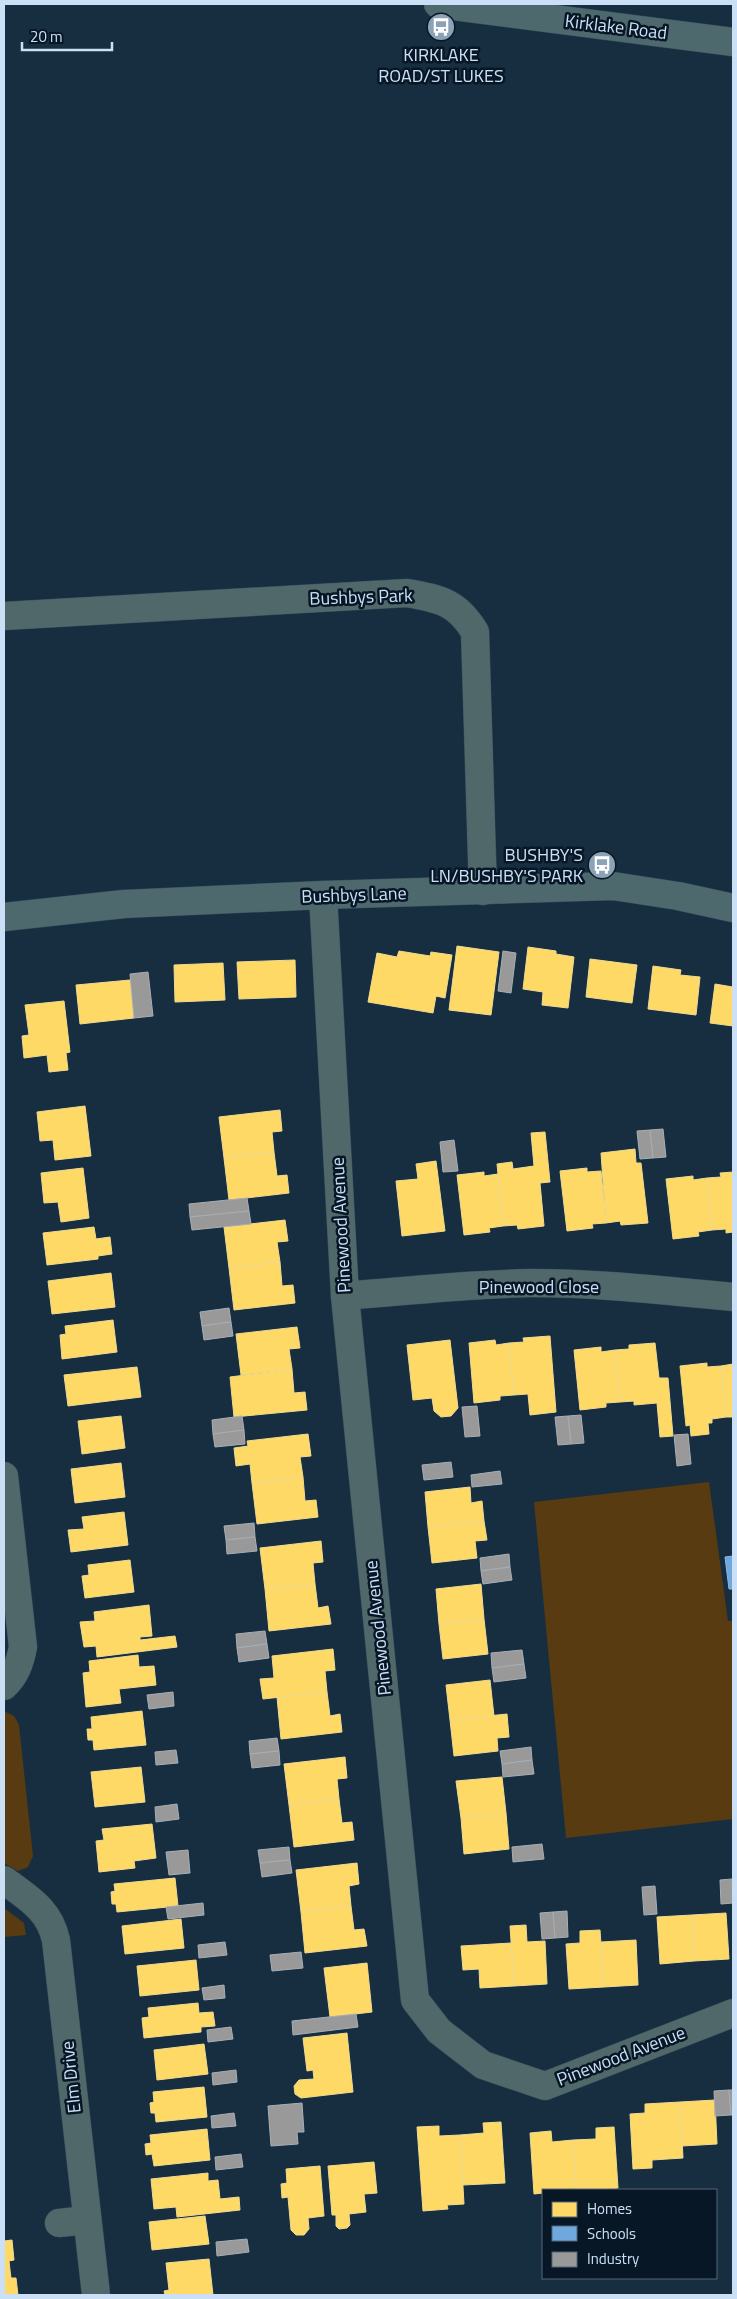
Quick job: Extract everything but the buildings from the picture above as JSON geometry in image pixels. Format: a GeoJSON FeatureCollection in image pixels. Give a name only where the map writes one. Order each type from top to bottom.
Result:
{"type":"FeatureCollection","features":[{"type":"Feature","properties":{"kind":"street","name":"Kirklake Road"},"geometry":{"type":"LineString","coordinates":[[438,4],[733,42]]}},
{"type":"Feature","properties":{"kind":"street","name":"Bushbys Park"},"geometry":{"type":"LineString","coordinates":[[4,616],[407,593],[439,599],[465,616],[475,632],[483,891]]}},
{"type":"Feature","properties":{"kind":"street","name":"Bushbys Lane"},"geometry":{"type":"LineString","coordinates":[[4,917],[124,904],[323,895],[613,886],[678,896],[733,908]]}},
{"type":"Feature","properties":{"kind":"street","name":"Pinewood Avenue"},"geometry":{"type":"LineString","coordinates":[[323,895],[345,1296],[415,2000],[439,2031],[483,2065],[544,2086],[733,2013]]}},
{"type":"Feature","properties":{"kind":"street","name":"Pinewood Close"},"geometry":{"type":"LineString","coordinates":[[345,1296],[491,1284],[534,1283],[647,1289],[733,1297]]}},
{"type":"Feature","properties":{"kind":"street"},"geometry":{"type":"LineString","coordinates":[[4,1476],[23,1647],[21,1660],[15,1673],[4,1686]]}},
{"type":"Feature","properties":{"kind":"street","name":"Elm Drive"},"geometry":{"type":"LineString","coordinates":[[4,1880],[40,1908],[54,1928],[96,2295]]}},
{"type":"Feature","properties":{"kind":"street"},"geometry":{"type":"LineString","coordinates":[[59,2223],[87,2220]]}},
{"type":"Feature","properties":{"kind":"shaded area"},"geometry":{"type":"Polygon","coordinates":[[[709,1482],[728,1621],[733,1621],[733,1819],[566,1838],[534,1502],[709,1482]]]}},
{"type":"Feature","properties":{"kind":"shaded area"},"geometry":{"type":"Polygon","coordinates":[[[4,1711],[14,1716],[19,1725],[33,1856],[28,1867],[18,1871],[4,1863],[4,1711]]]}},
{"type":"Feature","properties":{"kind":"shaded area"},"geometry":{"type":"Polygon","coordinates":[[[4,1908],[24,1923],[26,1935],[4,1937],[4,1908]]]}},
{"type":"Feature","properties":{"kind":"place","name":"KIRKLAKE ROAD/ST LUKES"},"geometry":{"type":"Point","coordinates":[441,27]}},
{"type":"Feature","properties":{"kind":"place","name":"BUSHBY'S LN/BUSHBY'S PARK"},"geometry":{"type":"Point","coordinates":[602,865]}}]}
